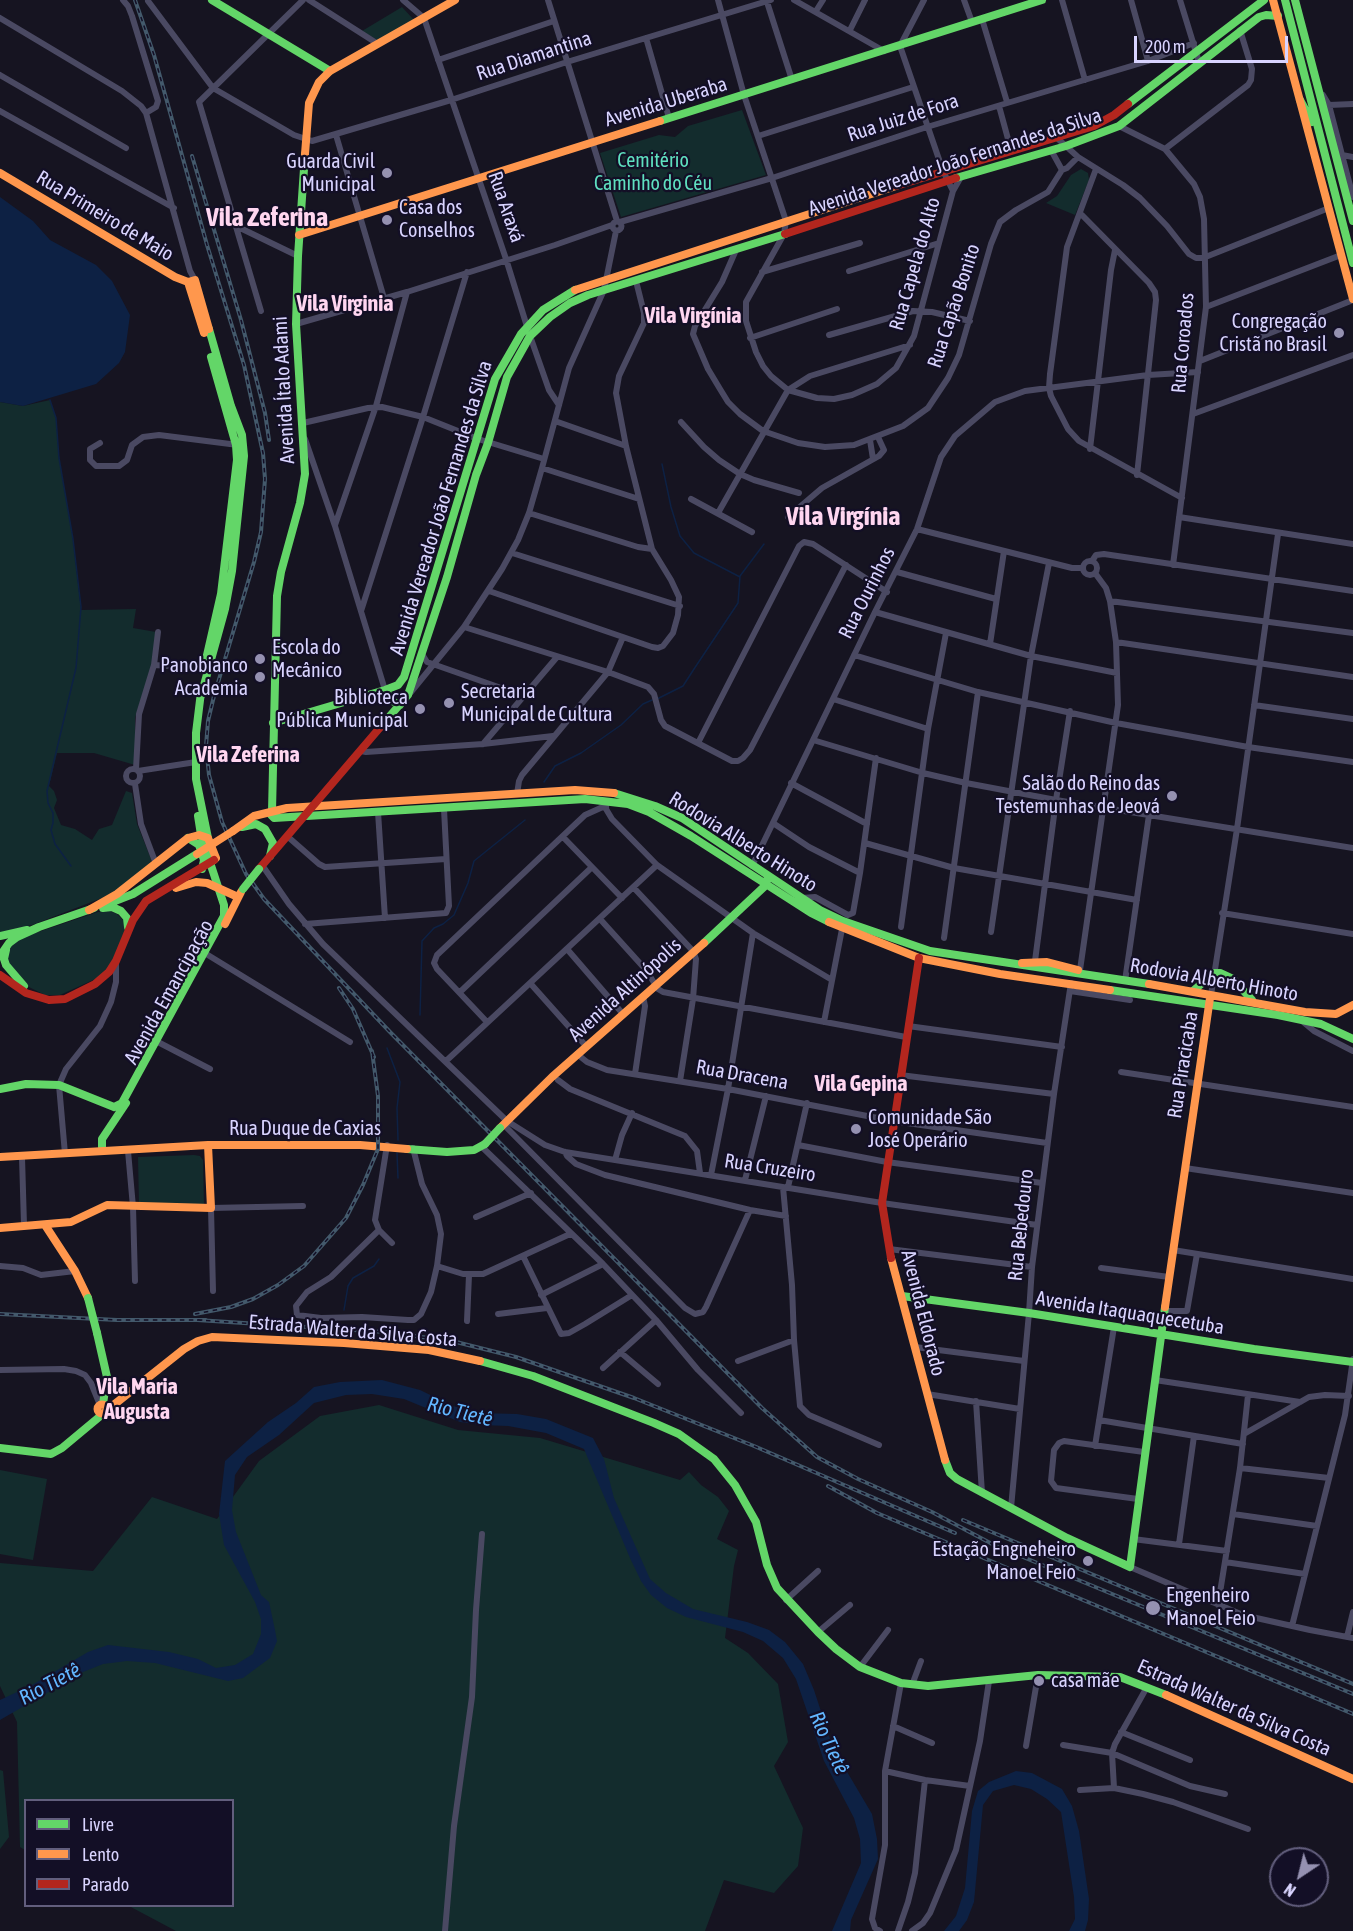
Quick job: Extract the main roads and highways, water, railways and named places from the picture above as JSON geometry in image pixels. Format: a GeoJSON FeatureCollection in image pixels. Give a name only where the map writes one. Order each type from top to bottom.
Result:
{"type":"FeatureCollection","features":[{"type":"Feature","properties":{"kind":"main road"},"geometry":{"type":"LineString","coordinates":[[212,0],[330,70]]}},
{"type":"Feature","properties":{"kind":"main road","name":"Avenida Ítalo Adami"},"geometry":{"type":"LineString","coordinates":[[273,814],[277,596],[281,572],[303,491],[308,457],[303,435],[296,324],[299,235],[310,96],[318,82],[330,70],[455,0]]}},
{"type":"Feature","properties":{"kind":"main road","name":"Avenida Uberaba"},"geometry":{"type":"LineString","coordinates":[[299,235],[900,46],[982,19],[1013,4],[1042,0]]}},
{"type":"Feature","properties":{"kind":"main road","name":"Avenida Vereador João Fernandes da Silva"},"geometry":{"type":"LineString","coordinates":[[273,723],[385,690],[398,685],[407,672],[495,379],[513,345],[527,326],[555,301],[578,288],[607,278],[943,171],[1094,126],[1114,115],[1196,47],[1264,0]]}},
{"type":"Feature","properties":{"kind":"main road"},"geometry":{"type":"LineString","coordinates":[[1273,0],[1353,299]]}},
{"type":"Feature","properties":{"kind":"main road"},"geometry":{"type":"LineString","coordinates":[[1285,0],[1353,262]]}},
{"type":"Feature","properties":{"kind":"main road"},"geometry":{"type":"LineString","coordinates":[[1297,1],[1353,221]]}},
{"type":"Feature","properties":{"kind":"main road","name":"Avenida Vereador João Fernandes da Silva"},"geometry":{"type":"LineString","coordinates":[[361,751],[408,695],[507,377],[530,336],[559,310],[578,299],[604,290],[736,250],[947,181],[1066,146],[1119,126],[1240,30],[1259,17],[1278,15]]}},
{"type":"Feature","properties":{"kind":"main road"},"geometry":{"type":"LineString","coordinates":[[1300,100],[1320,136]]}},
{"type":"Feature","properties":{"kind":"main road"},"geometry":{"type":"LineString","coordinates":[[988,157],[991,168]]}},
{"type":"Feature","properties":{"kind":"main road","name":"Rua Primeiro de Maio"},"geometry":{"type":"LineString","coordinates":[[0,172],[175,277],[191,281],[240,445]]}},
{"type":"Feature","properties":{"kind":"main road"},"geometry":{"type":"LineString","coordinates":[[831,207],[834,218]]}},
{"type":"Feature","properties":{"kind":"main road"},"geometry":{"type":"LineString","coordinates":[[218,887],[198,796],[196,733],[204,668],[222,590],[240,445]]}},
{"type":"Feature","properties":{"kind":"main road"},"geometry":{"type":"LineString","coordinates":[[201,696],[225,609],[234,552],[240,445]]}},
{"type":"Feature","properties":{"kind":"main road"},"geometry":{"type":"LineString","coordinates":[[444,549],[454,553]]}},
{"type":"Feature","properties":{"kind":"main road"},"geometry":{"type":"LineString","coordinates":[[398,685],[408,695]]}},
{"type":"Feature","properties":{"kind":"main road"},"geometry":{"type":"LineString","coordinates":[[385,690],[392,701],[400,705]]}},
{"type":"Feature","properties":{"kind":"main road","name":"Avenida Emancipação"},"geometry":{"type":"LineString","coordinates":[[205,953],[240,893],[260,867],[361,751]]}},
{"type":"Feature","properties":{"kind":"main road","name":"Rodovia Alberto Hinoto"},"geometry":{"type":"LineString","coordinates":[[0,956],[9,943],[39,927],[133,894],[254,816],[313,806],[596,790],[626,796],[682,818],[802,898],[843,921],[906,943],[950,955],[1015,966],[1193,991],[1210,999],[1338,1030],[1353,1039]]}},
{"type":"Feature","properties":{"kind":"main road","name":"Rodovia Alberto Hinoto"},"geometry":{"type":"LineString","coordinates":[[273,814],[304,816],[585,799],[606,804],[628,804],[649,812],[788,900],[842,930],[919,958],[1071,987],[1254,1002],[1328,1014],[1345,1011],[1353,1005]]}},
{"type":"Feature","properties":{"kind":"main road"},"geometry":{"type":"LineString","coordinates":[[236,829],[251,824],[265,829],[273,843],[270,856]]}},
{"type":"Feature","properties":{"kind":"main road"},"geometry":{"type":"LineString","coordinates":[[89,910],[117,894],[189,838],[205,836]]}},
{"type":"Feature","properties":{"kind":"main road"},"geometry":{"type":"LineString","coordinates":[[189,838],[199,845],[204,860],[202,869]]}},
{"type":"Feature","properties":{"kind":"main road"},"geometry":{"type":"LineString","coordinates":[[717,853],[746,870],[752,866]]}},
{"type":"Feature","properties":{"kind":"main road"},"geometry":{"type":"LineString","coordinates":[[0,985],[38,998],[56,1001],[84,990],[103,978],[116,961],[127,932],[146,901],[202,869],[213,860]]}},
{"type":"Feature","properties":{"kind":"main road","name":"Avenida Altinópolis"},"geometry":{"type":"LineString","coordinates":[[483,1146],[577,1054],[732,918],[766,885],[769,875]]}},
{"type":"Feature","properties":{"kind":"main road"},"geometry":{"type":"LineString","coordinates":[[165,891],[201,882],[240,893]]}},
{"type":"Feature","properties":{"kind":"main road","name":"Avenida Emancipação"},"geometry":{"type":"LineString","coordinates":[[117,1110],[222,920],[225,909],[218,887]]}},
{"type":"Feature","properties":{"kind":"main road"},"geometry":{"type":"LineString","coordinates":[[89,910],[112,907],[121,911],[127,918],[127,932]]}},
{"type":"Feature","properties":{"kind":"main road"},"geometry":{"type":"LineString","coordinates":[[0,936],[39,927]]}},
{"type":"Feature","properties":{"kind":"main road"},"geometry":{"type":"LineString","coordinates":[[9,943],[5,952],[6,965],[14,976],[38,998]]}},
{"type":"Feature","properties":{"kind":"main road","name":"Avenida Eldorado"},"geometry":{"type":"LineString","coordinates":[[919,958],[892,1121],[882,1203],[889,1249],[950,1473],[982,1493],[1086,1548],[1130,1567]]}},
{"type":"Feature","properties":{"kind":"main road"},"geometry":{"type":"LineString","coordinates":[[1015,966],[1035,961],[1080,970],[1091,977]]}},
{"type":"Feature","properties":{"kind":"main road"},"geometry":{"type":"LineString","coordinates":[[1193,991],[1214,974],[1229,976],[1254,1002]]}},
{"type":"Feature","properties":{"kind":"main road"},"geometry":{"type":"LineString","coordinates":[[0,975],[26,993]]}},
{"type":"Feature","properties":{"kind":"main road","name":"Rua Piracicaba"},"geometry":{"type":"LineString","coordinates":[[1130,1567],[1144,1452],[1210,999]]}},
{"type":"Feature","properties":{"kind":"main road"},"geometry":{"type":"LineString","coordinates":[[0,1089],[26,1084],[59,1085],[117,1110]]}},
{"type":"Feature","properties":{"kind":"main road"},"geometry":{"type":"LineString","coordinates":[[106,1149],[102,1139],[117,1110]]}},
{"type":"Feature","properties":{"kind":"main road"},"geometry":{"type":"LineString","coordinates":[[106,1149],[117,1110]]}},
{"type":"Feature","properties":{"kind":"main road"},"geometry":{"type":"LineString","coordinates":[[0,1228],[71,1222],[107,1205],[211,1208],[208,1145]]}},
{"type":"Feature","properties":{"kind":"main road","name":"Rua Duque de Caxias"},"geometry":{"type":"LineString","coordinates":[[106,1149],[128,1150],[208,1145],[387,1145],[454,1152],[483,1146]]}},
{"type":"Feature","properties":{"kind":"main road"},"geometry":{"type":"LineString","coordinates":[[0,1157],[94,1152],[106,1149]]}},
{"type":"Feature","properties":{"kind":"main road"},"geometry":{"type":"LineString","coordinates":[[0,1448],[51,1454],[92,1424],[103,1408],[107,1377],[88,1298],[75,1271],[45,1225]]}},
{"type":"Feature","properties":{"kind":"main road","name":"Avenida Itaquaquecetuba"},"geometry":{"type":"LineString","coordinates":[[902,1296],[1353,1361]]}},
{"type":"Feature","properties":{"kind":"main road","name":"Estrada Walter da Silva Costa"},"geometry":{"type":"LineString","coordinates":[[103,1408],[118,1402],[184,1349],[198,1341],[212,1337],[228,1336],[419,1349],[456,1355],[533,1376],[679,1434],[714,1459],[735,1485],[756,1522],[771,1577],[786,1599],[836,1649],[860,1667],[901,1683],[927,1686],[1038,1675],[1108,1675],[1133,1680],[1353,1779]]}},
{"type":"Feature","properties":{"kind":"water"},"geometry":{"type":"Polygon","coordinates":[[[0,197],[33,221],[50,240],[96,265],[112,281],[130,315],[125,352],[119,363],[96,384],[23,406],[0,402],[0,197]]]}},
{"type":"Feature","properties":{"kind":"water","name":"Rio Tietê"},"geometry":{"type":"Polygon","coordinates":[[[382,1380],[420,1390],[453,1406],[478,1413],[517,1414],[546,1419],[593,1438],[604,1459],[614,1498],[650,1579],[666,1593],[693,1609],[747,1622],[769,1630],[785,1642],[803,1664],[833,1748],[872,1814],[878,1859],[851,1920],[850,1931],[832,1931],[861,1863],[860,1839],[854,1818],[824,1761],[796,1679],[783,1658],[763,1641],[743,1632],[686,1617],[667,1608],[651,1595],[630,1558],[584,1449],[546,1433],[508,1426],[460,1422],[404,1399],[372,1394],[346,1395],[314,1403],[279,1435],[247,1457],[235,1475],[232,1510],[236,1532],[261,1595],[269,1602],[275,1630],[277,1641],[270,1658],[243,1678],[228,1681],[155,1663],[127,1661],[103,1664],[83,1672],[0,1720],[0,1700],[32,1685],[88,1652],[108,1645],[169,1652],[198,1659],[216,1668],[235,1665],[253,1654],[261,1634],[261,1619],[255,1602],[224,1545],[219,1514],[225,1461],[268,1422],[296,1403],[314,1387],[340,1382],[382,1380]]]}},
{"type":"Feature","properties":{"kind":"water"},"geometry":{"type":"Polygon","coordinates":[[[1016,1771],[1032,1773],[1062,1789],[1072,1806],[1079,1831],[1089,1899],[1085,1931],[1069,1931],[1075,1919],[1074,1897],[1061,1812],[1031,1789],[1014,1785],[993,1791],[983,1805],[974,1902],[967,1920],[959,1931],[944,1931],[956,1916],[965,1888],[972,1811],[978,1791],[989,1782],[1016,1771]]]}},
{"type":"Feature","properties":{"kind":"waterway"},"geometry":{"type":"LineString","coordinates":[[50,400],[56,418],[59,458],[73,539],[81,607],[76,668],[47,791],[48,803],[53,813],[51,830],[55,844],[71,866]]}},
{"type":"Feature","properties":{"kind":"waterway"},"geometry":{"type":"LineString","coordinates":[[662,464],[680,536],[694,553],[740,577]]}},
{"type":"Feature","properties":{"kind":"waterway"},"geometry":{"type":"LineString","coordinates":[[657,699],[683,686],[738,603],[740,576],[764,544]]}},
{"type":"Feature","properties":{"kind":"waterway"},"geometry":{"type":"LineString","coordinates":[[544,782],[555,766],[581,753],[621,725],[643,704],[652,700]]}},
{"type":"Feature","properties":{"kind":"waterway"},"geometry":{"type":"LineString","coordinates":[[420,1015],[422,941],[434,928],[454,915],[468,883],[474,861],[525,820]]}},
{"type":"Feature","properties":{"kind":"waterway"},"geometry":{"type":"LineString","coordinates":[[387,1048],[400,1082],[397,1108],[398,1140]]}},
{"type":"Feature","properties":{"kind":"waterway"},"geometry":{"type":"LineString","coordinates":[[397,1153],[398,1178]]}},
{"type":"Feature","properties":{"kind":"waterway"},"geometry":{"type":"LineString","coordinates":[[344,1310],[348,1286],[353,1278],[374,1266],[379,1259]]}},
{"type":"Feature","properties":{"kind":"railway"},"geometry":{"type":"LineString","coordinates":[[135,0],[154,55],[207,245],[244,365],[263,453],[265,479],[261,532],[214,696],[208,721],[206,746],[209,775],[222,822],[246,874],[264,899],[390,1032],[762,1408],[817,1457],[858,1479],[932,1512],[994,1545],[1353,1694]]}},
{"type":"Feature","properties":{"kind":"railway"},"geometry":{"type":"LineString","coordinates":[[192,156],[241,320],[265,413],[269,440]]}},
{"type":"Feature","properties":{"kind":"railway"},"geometry":{"type":"LineString","coordinates":[[339,988],[353,1009],[374,1057]]}},
{"type":"Feature","properties":{"kind":"railway"},"geometry":{"type":"LineString","coordinates":[[195,1314],[231,1307],[253,1299],[278,1285],[304,1266],[346,1218],[378,1149],[378,1096],[372,1051]]}},
{"type":"Feature","properties":{"kind":"railway"},"geometry":{"type":"LineString","coordinates":[[0,1314],[117,1320],[206,1320]]}},
{"type":"Feature","properties":{"kind":"railway"},"geometry":{"type":"LineString","coordinates":[[197,1320],[384,1332],[452,1341],[516,1357],[634,1398],[754,1446],[955,1533]]}},
{"type":"Feature","properties":{"kind":"railway"},"geometry":{"type":"LineString","coordinates":[[828,1486],[877,1513],[1353,1714]]}},
{"type":"Feature","properties":{"kind":"railway"},"geometry":{"type":"LineString","coordinates":[[963,1520],[1353,1684]]}},
{"type":"Feature","properties":{"kind":"place","name":"Guarda Civil Municipal"},"geometry":{"type":"Point","coordinates":[387,173]}},
{"type":"Feature","properties":{"kind":"place","name":"Casa dos Conselhos"},"geometry":{"type":"Point","coordinates":[387,220]}},
{"type":"Feature","properties":{"kind":"place","name":"Congregação Cristã no Brasil"},"geometry":{"type":"Point","coordinates":[1339,333]}},
{"type":"Feature","properties":{"kind":"place","name":"Escola do Mecânico"},"geometry":{"type":"Point","coordinates":[260,659]}},
{"type":"Feature","properties":{"kind":"place","name":"Panobianco Academia"},"geometry":{"type":"Point","coordinates":[260,677]}},
{"type":"Feature","properties":{"kind":"place","name":"Secretaria Municipal de Cultura"},"geometry":{"type":"Point","coordinates":[449,703]}},
{"type":"Feature","properties":{"kind":"place","name":"Biblioteca Pública Municipal"},"geometry":{"type":"Point","coordinates":[420,709]}},
{"type":"Feature","properties":{"kind":"place","name":"Salão do Reino das Testemunhas de Jeová"},"geometry":{"type":"Point","coordinates":[1172,796]}},
{"type":"Feature","properties":{"kind":"place","name":"Comunidade São José Operário"},"geometry":{"type":"Point","coordinates":[856,1129]}},
{"type":"Feature","properties":{"kind":"place","name":"Estação Engneheiro Manoel Feio"},"geometry":{"type":"Point","coordinates":[1088,1561]}},
{"type":"Feature","properties":{"kind":"place","name":"Engenheiro Manoel Feio"},"geometry":{"type":"Point","coordinates":[1153,1608]}},
{"type":"Feature","properties":{"kind":"place","name":"casa mãe"},"geometry":{"type":"Point","coordinates":[1039,1681]}},
{"type":"Feature","properties":{"kind":"district","name":"Vila Zeferina"},"geometry":{"type":"Point","coordinates":[267,218]}},
{"type":"Feature","properties":{"kind":"district","name":"Vila Virginia"},"geometry":{"type":"Point","coordinates":[345,304]}},
{"type":"Feature","properties":{"kind":"district","name":"Vila Virgínia"},"geometry":{"type":"Point","coordinates":[693,316]}},
{"type":"Feature","properties":{"kind":"district","name":"Vila Virgínia"},"geometry":{"type":"Point","coordinates":[843,517]}},
{"type":"Feature","properties":{"kind":"district","name":"Vila Zeferina"},"geometry":{"type":"Point","coordinates":[248,755]}},
{"type":"Feature","properties":{"kind":"district","name":"Vila Gepina"},"geometry":{"type":"Point","coordinates":[861,1084]}},
{"type":"Feature","properties":{"kind":"district","name":"Vila Maria Augusta"},"geometry":{"type":"Point","coordinates":[137,1400]}},
{"type":"Feature","properties":{"kind":"park label","name":"Cemitério Caminho do Céu"},"geometry":{"type":"Point","coordinates":[653,172]}}]}
